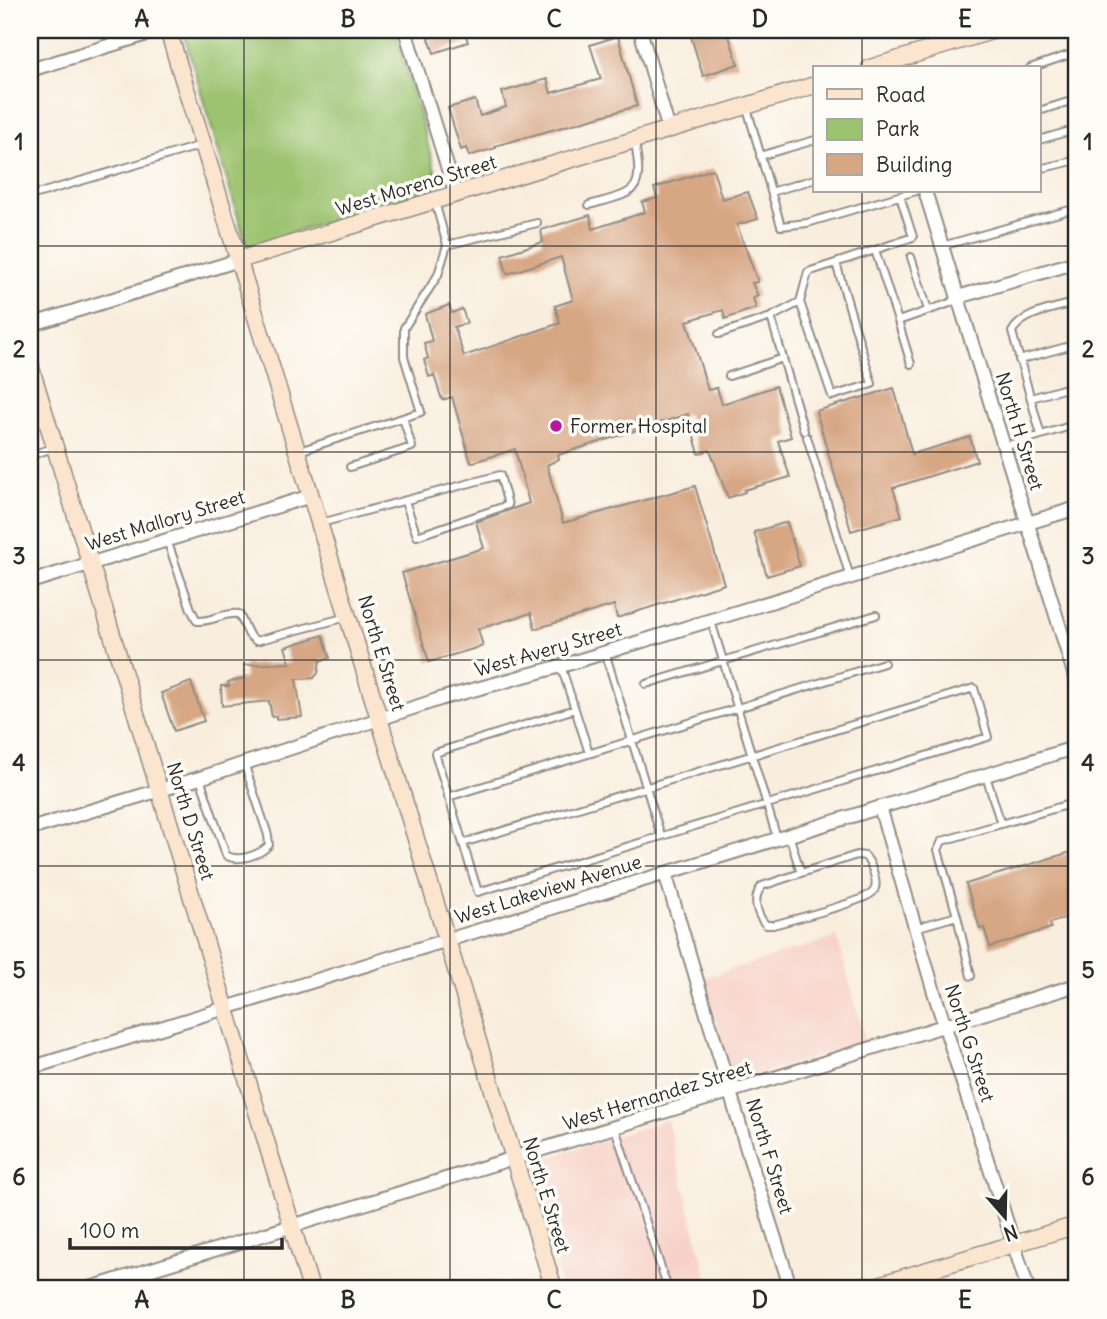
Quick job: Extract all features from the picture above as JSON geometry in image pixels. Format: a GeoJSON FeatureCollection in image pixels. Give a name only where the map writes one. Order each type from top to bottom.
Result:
{"type":"FeatureCollection","features":[{"type":"Feature","properties":{"kind":"street"},"geometry":{"type":"LineString","coordinates":[[30,69],[160,30]]}},
{"type":"Feature","properties":{"kind":"street","name":"North E Street"},"geometry":{"type":"LineString","coordinates":[[168,30],[554,1289]]}},
{"type":"Feature","properties":{"kind":"street"},"geometry":{"type":"LineString","coordinates":[[405,30],[456,195]]}},
{"type":"Feature","properties":{"kind":"street"},"geometry":{"type":"LineString","coordinates":[[640,30],[669,130]]}},
{"type":"Feature","properties":{"kind":"street"},"geometry":{"type":"LineString","coordinates":[[883,66],[995,30]]}},
{"type":"Feature","properties":{"kind":"street","name":"West Moreno Street"},"geometry":{"type":"LineString","coordinates":[[30,325],[813,86]]}},
{"type":"Feature","properties":{"kind":"street","name":"North H Street"},"geometry":{"type":"LineString","coordinates":[[925,192],[1077,683]]}},
{"type":"Feature","properties":{"kind":"street"},"geometry":{"type":"LineString","coordinates":[[958,297],[1077,262]]}},
{"type":"Feature","properties":{"kind":"street","name":"North D Street"},"geometry":{"type":"LineString","coordinates":[[30,365],[311,1289]]}},
{"type":"Feature","properties":{"kind":"street","name":"West Mallory Street"},"geometry":{"type":"LineString","coordinates":[[30,582],[311,496]]}},
{"type":"Feature","properties":{"kind":"street","name":"West Avery Street"},"geometry":{"type":"LineString","coordinates":[[30,829],[200,778],[443,698],[561,666],[1077,508]]}},
{"type":"Feature","properties":{"kind":"street","name":"West Lakeview Avenue"},"geometry":{"type":"LineString","coordinates":[[30,1068],[1077,747]]}},
{"type":"Feature","properties":{"kind":"street","name":"North G Street"},"geometry":{"type":"LineString","coordinates":[[880,807],[945,1026],[1028,1289]]}},
{"type":"Feature","properties":{"kind":"street","name":"North F Street"},"geometry":{"type":"LineString","coordinates":[[665,873],[791,1289]]}},
{"type":"Feature","properties":{"kind":"street","name":"West Hernandez Street"},"geometry":{"type":"LineString","coordinates":[[88,1289],[1077,985]]}},
{"type":"Feature","properties":{"kind":"street"},"geometry":{"type":"LineString","coordinates":[[866,1289],[1077,1225]]}},
{"type":"Feature","properties":{"kind":"lane"},"geometry":{"type":"LineString","coordinates":[[1036,66],[1077,52]]}},
{"type":"Feature","properties":{"kind":"lane"},"geometry":{"type":"LineString","coordinates":[[1040,111],[1077,99]]}},
{"type":"Feature","properties":{"kind":"lane"},"geometry":{"type":"LineString","coordinates":[[746,106],[781,226],[807,223],[912,192]]}},
{"type":"Feature","properties":{"kind":"lane"},"geometry":{"type":"LineString","coordinates":[[1040,140],[1077,128]]}},
{"type":"Feature","properties":{"kind":"lane"},"geometry":{"type":"LineString","coordinates":[[589,205],[634,190],[638,183],[639,166],[634,140]]}},
{"type":"Feature","properties":{"kind":"lane"},"geometry":{"type":"LineString","coordinates":[[760,156],[813,141]]}},
{"type":"Feature","properties":{"kind":"lane"},"geometry":{"type":"LineString","coordinates":[[30,196],[203,144]]}},
{"type":"Feature","properties":{"kind":"lane"},"geometry":{"type":"LineString","coordinates":[[1040,169],[1077,160]]}},
{"type":"Feature","properties":{"kind":"lane"},"geometry":{"type":"LineString","coordinates":[[771,192],[813,180]]}},
{"type":"Feature","properties":{"kind":"lane"},"geometry":{"type":"LineString","coordinates":[[836,263],[873,384],[832,396],[800,302],[808,272],[913,237],[900,195]]}},
{"type":"Feature","properties":{"kind":"lane"},"geometry":{"type":"LineString","coordinates":[[297,451],[421,412],[404,357],[404,328],[438,275],[447,245],[435,201]]}},
{"type":"Feature","properties":{"kind":"lane"},"geometry":{"type":"LineString","coordinates":[[942,246],[1077,208]]}},
{"type":"Feature","properties":{"kind":"lane"},"geometry":{"type":"LineString","coordinates":[[447,245],[537,223]]}},
{"type":"Feature","properties":{"kind":"lane"},"geometry":{"type":"LineString","coordinates":[[875,250],[911,364]]}},
{"type":"Feature","properties":{"kind":"lane"},"geometry":{"type":"LineString","coordinates":[[911,257],[928,310]]}},
{"type":"Feature","properties":{"kind":"lane"},"geometry":{"type":"LineString","coordinates":[[898,321],[958,297]]}},
{"type":"Feature","properties":{"kind":"lane"},"geometry":{"type":"LineString","coordinates":[[719,334],[771,317],[800,302]]}},
{"type":"Feature","properties":{"kind":"lane"},"geometry":{"type":"LineString","coordinates":[[1041,435],[1012,332],[1015,326],[1037,314],[1077,302]]}},
{"type":"Feature","properties":{"kind":"lane"},"geometry":{"type":"LineString","coordinates":[[771,317],[851,579]]}},
{"type":"Feature","properties":{"kind":"lane"},"geometry":{"type":"LineString","coordinates":[[1019,360],[1077,344]]}},
{"type":"Feature","properties":{"kind":"lane"},"geometry":{"type":"LineString","coordinates":[[729,376],[783,358]]}},
{"type":"Feature","properties":{"kind":"lane"},"geometry":{"type":"LineString","coordinates":[[1031,398],[1077,385]]}},
{"type":"Feature","properties":{"kind":"lane"},"geometry":{"type":"LineString","coordinates":[[350,467],[412,447],[403,418]]}},
{"type":"Feature","properties":{"kind":"lane"},"geometry":{"type":"LineString","coordinates":[[1005,446],[1077,424]]}},
{"type":"Feature","properties":{"kind":"lane"},"geometry":{"type":"LineString","coordinates":[[30,455],[55,447]]}},
{"type":"Feature","properties":{"kind":"lane"},"geometry":{"type":"LineString","coordinates":[[320,523],[500,475],[508,506],[417,536],[405,501]]}},
{"type":"Feature","properties":{"kind":"lane"},"geometry":{"type":"LineString","coordinates":[[167,540],[197,621],[239,614],[249,635],[256,641],[348,616]]}},
{"type":"Feature","properties":{"kind":"lane"},"geometry":{"type":"LineString","coordinates":[[646,684],[876,615]]}},
{"type":"Feature","properties":{"kind":"lane"},"geometry":{"type":"LineString","coordinates":[[711,621],[767,804],[801,873]]}},
{"type":"Feature","properties":{"kind":"lane"},"geometry":{"type":"LineString","coordinates":[[605,652],[661,836]]}},
{"type":"Feature","properties":{"kind":"lane"},"geometry":{"type":"LineString","coordinates":[[448,797],[884,663]]}},
{"type":"Feature","properties":{"kind":"lane"},"geometry":{"type":"LineString","coordinates":[[561,666],[589,754]]}},
{"type":"Feature","properties":{"kind":"lane"},"geometry":{"type":"LineString","coordinates":[[463,843],[974,688],[988,737],[478,892],[435,753],[575,709]]}},
{"type":"Feature","properties":{"kind":"lane"},"geometry":{"type":"LineString","coordinates":[[200,778],[226,855],[231,859],[238,859],[261,852],[269,845],[268,835],[244,764]]}},
{"type":"Feature","properties":{"kind":"lane"},"geometry":{"type":"LineString","coordinates":[[986,775],[1001,824]]}},
{"type":"Feature","properties":{"kind":"lane"},"geometry":{"type":"LineString","coordinates":[[971,976],[938,850],[942,841],[1077,802]]}},
{"type":"Feature","properties":{"kind":"lane"},"geometry":{"type":"LineString","coordinates":[[857,855],[865,856],[872,871],[875,889],[855,901],[773,926],[766,925],[755,903],[759,889],[801,873],[857,855]]}},
{"type":"Feature","properties":{"kind":"lane"},"geometry":{"type":"LineString","coordinates":[[915,928],[957,916]]}},
{"type":"Feature","properties":{"kind":"lane"},"geometry":{"type":"LineString","coordinates":[[615,1128],[668,1289]]}},
{"type":"Feature","properties":{"kind":"shaded area"},"geometry":{"type":"Polygon","coordinates":[[[837,937],[866,1042],[734,1082],[703,978],[837,937]]]}},
{"type":"Feature","properties":{"kind":"shaded area"},"geometry":{"type":"Polygon","coordinates":[[[667,1120],[710,1289],[562,1289],[524,1165],[667,1120]]]}},
{"type":"Feature","properties":{"kind":"green space"},"geometry":{"type":"Polygon","coordinates":[[[200,30],[395,30],[440,187],[247,247],[184,35],[200,30]]]}},
{"type":"Feature","properties":{"kind":"building"},"geometry":{"type":"Polygon","coordinates":[[[426,30],[464,30],[468,42],[434,53],[426,30]]]}},
{"type":"Feature","properties":{"kind":"building"},"geometry":{"type":"Polygon","coordinates":[[[689,30],[727,30],[738,64],[703,76],[689,30]]]}},
{"type":"Feature","properties":{"kind":"building"},"geometry":{"type":"Polygon","coordinates":[[[618,36],[637,106],[495,146],[496,148],[469,156],[466,148],[461,150],[448,108],[475,100],[480,116],[506,107],[502,92],[547,79],[551,93],[601,79],[590,45],[618,36]]]}},
{"type":"Feature","properties":{"kind":"building","name":"Former Hospital"},"geometry":{"type":"Polygon","coordinates":[[[713,169],[722,199],[748,192],[758,219],[737,225],[758,282],[752,283],[758,296],[753,298],[756,308],[725,319],[723,310],[687,321],[708,390],[717,388],[722,404],[776,386],[791,437],[778,441],[790,477],[744,490],[745,492],[728,498],[710,450],[699,454],[688,414],[558,455],[559,459],[547,465],[563,523],[695,486],[724,584],[617,618],[614,605],[535,629],[531,613],[478,629],[483,646],[429,662],[402,573],[484,548],[476,522],[529,503],[515,449],[471,463],[452,397],[442,400],[434,375],[429,377],[424,360],[428,358],[424,343],[432,341],[425,314],[449,305],[452,313],[462,309],[467,323],[454,327],[464,356],[560,323],[555,306],[573,300],[561,257],[507,274],[502,255],[543,242],[541,230],[590,215],[593,229],[645,212],[642,202],[657,198],[654,188],[713,169]]]}},
{"type":"Feature","properties":{"kind":"building"},"geometry":{"type":"Polygon","coordinates":[[[894,388],[912,454],[970,437],[977,461],[893,488],[902,516],[851,531],[816,411],[894,388]]]}},
{"type":"Feature","properties":{"kind":"building"},"geometry":{"type":"Polygon","coordinates":[[[787,522],[800,566],[767,576],[754,532],[787,522]]]}},
{"type":"Feature","properties":{"kind":"building"},"geometry":{"type":"Polygon","coordinates":[[[323,635],[330,658],[320,661],[318,673],[314,678],[296,679],[302,717],[276,719],[276,716],[272,717],[269,701],[222,706],[221,686],[229,686],[228,682],[245,678],[244,665],[290,663],[285,647],[323,635]]]}},
{"type":"Feature","properties":{"kind":"building"},"geometry":{"type":"Polygon","coordinates":[[[191,682],[204,721],[174,731],[161,693],[191,682]]]}},
{"type":"Feature","properties":{"kind":"building"},"geometry":{"type":"Polygon","coordinates":[[[1077,850],[1077,914],[1050,923],[1051,928],[990,947],[984,928],[980,929],[966,884],[1077,850]]]}},
{"type":"Feature","properties":{"kind":"place","name":"Former Hospital"},"geometry":{"type":"Point","coordinates":[556,426]}}]}
